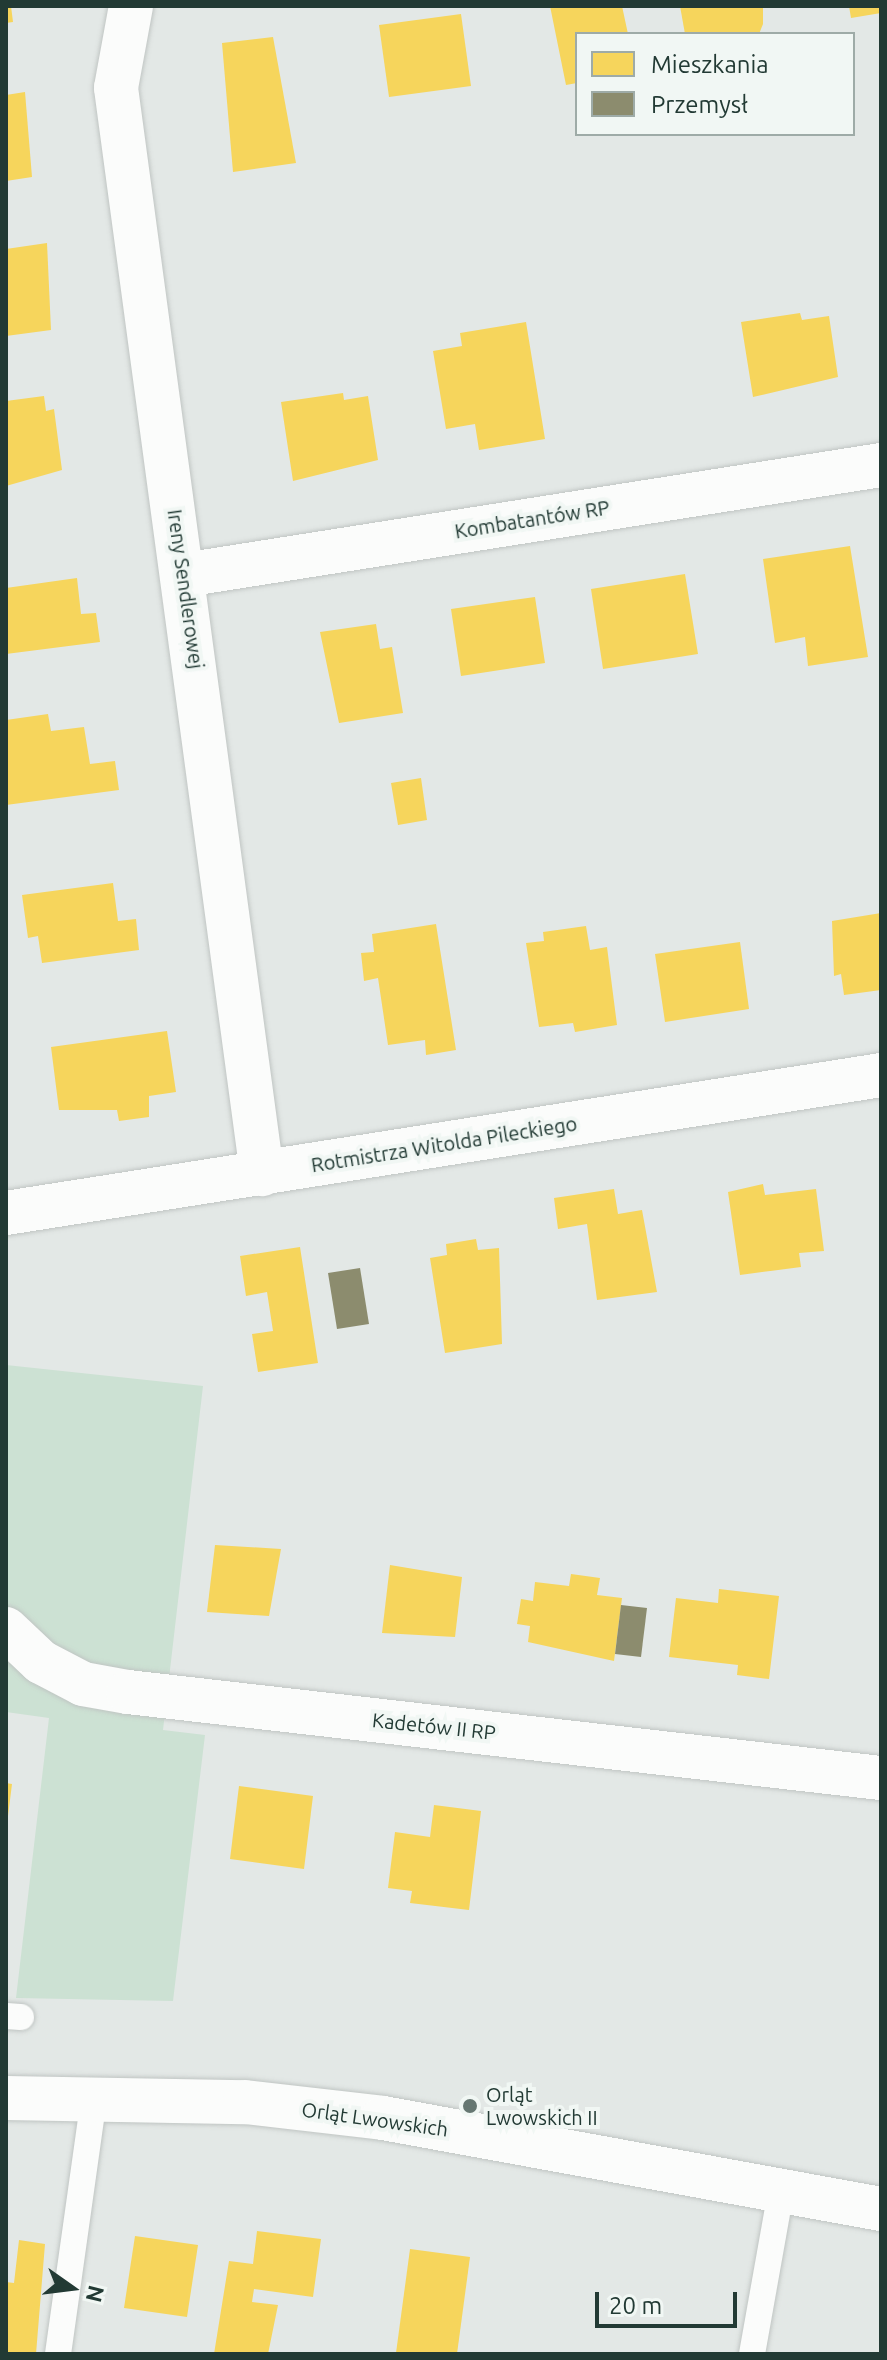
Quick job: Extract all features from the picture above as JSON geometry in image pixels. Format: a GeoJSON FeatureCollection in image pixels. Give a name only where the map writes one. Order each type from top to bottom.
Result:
{"type":"FeatureCollection","features":[{"type":"Feature","properties":{"kind":"street","name":"Ireny Sendlerowej"},"geometry":{"type":"LineString","coordinates":[[131,6],[116,88],[184,575],[262,1174]]}},
{"type":"Feature","properties":{"kind":"street","name":"Kombatantów RP"},"geometry":{"type":"LineString","coordinates":[[184,575],[881,465]]}},
{"type":"Feature","properties":{"kind":"street","name":"Rotmistrza Witolda Pileckiego"},"geometry":{"type":"LineString","coordinates":[[6,1213],[881,1075]]}},
{"type":"Feature","properties":{"kind":"street","name":"Kadetów II RP"},"geometry":{"type":"LineString","coordinates":[[6,1629],[41,1662],[83,1684],[128,1692],[881,1778]]}},
{"type":"Feature","properties":{"kind":"street","name":"Orląt Lwowskich"},"geometry":{"type":"LineString","coordinates":[[6,2098],[245,2102],[383,2118],[881,2209]]}},
{"type":"Feature","properties":{"kind":"lane"},"geometry":{"type":"LineString","coordinates":[[58,2354],[94,2099]]}},
{"type":"Feature","properties":{"kind":"lane"},"geometry":{"type":"LineString","coordinates":[[752,2354],[781,2192]]}},
{"type":"Feature","properties":{"kind":"green space"},"geometry":{"type":"Polygon","coordinates":[[[6,1365],[203,1386],[163,1730],[205,1735],[173,2001],[16,1998],[49,1718],[6,1712],[6,1365]]]}},
{"type":"Feature","properties":{"kind":"building: Mieszkania"},"geometry":{"type":"Polygon","coordinates":[[[6,6],[11,6],[13,22],[6,23],[6,6]]]}},
{"type":"Feature","properties":{"kind":"building: Mieszkania"},"geometry":{"type":"Polygon","coordinates":[[[550,6],[622,6],[628,32],[575,32],[575,83],[566,85],[550,6]]]}},
{"type":"Feature","properties":{"kind":"building: Mieszkania"},"geometry":{"type":"Polygon","coordinates":[[[680,6],[763,6],[760,32],[685,32],[680,6]]]}},
{"type":"Feature","properties":{"kind":"building: Mieszkania"},"geometry":{"type":"Polygon","coordinates":[[[849,6],[881,6],[881,13],[851,18],[849,6]]]}},
{"type":"Feature","properties":{"kind":"building: Mieszkania"},"geometry":{"type":"Polygon","coordinates":[[[461,14],[471,86],[389,97],[379,25],[461,14]]]}},
{"type":"Feature","properties":{"kind":"building: Mieszkania"},"geometry":{"type":"Polygon","coordinates":[[[273,37],[296,163],[233,172],[222,43],[273,37]]]}},
{"type":"Feature","properties":{"kind":"building: Mieszkania"},"geometry":{"type":"Polygon","coordinates":[[[25,92],[32,177],[6,181],[6,95],[25,92]]]}},
{"type":"Feature","properties":{"kind":"building: Mieszkania"},"geometry":{"type":"Polygon","coordinates":[[[47,243],[51,330],[6,336],[6,249],[47,243]]]}},
{"type":"Feature","properties":{"kind":"building: Mieszkania"},"geometry":{"type":"Polygon","coordinates":[[[800,313],[802,320],[829,316],[838,377],[753,397],[741,322],[800,313]]]}},
{"type":"Feature","properties":{"kind":"building: Mieszkania"},"geometry":{"type":"Polygon","coordinates":[[[526,322],[545,439],[479,450],[475,424],[446,429],[433,351],[462,346],[460,333],[526,322]]]}},
{"type":"Feature","properties":{"kind":"building: Mieszkania"},"geometry":{"type":"Polygon","coordinates":[[[343,393],[344,400],[368,396],[378,460],[293,481],[281,402],[343,393]]]}},
{"type":"Feature","properties":{"kind":"building: Mieszkania"},"geometry":{"type":"Polygon","coordinates":[[[44,396],[46,411],[54,409],[62,470],[6,486],[6,401],[44,396]]]}},
{"type":"Feature","properties":{"kind":"building: Mieszkania"},"geometry":{"type":"Polygon","coordinates":[[[850,546],[868,657],[808,666],[805,637],[775,643],[763,559],[850,546]]]}},
{"type":"Feature","properties":{"kind":"building: Mieszkania"},"geometry":{"type":"Polygon","coordinates":[[[685,574],[698,654],[603,669],[591,589],[685,574]]]}},
{"type":"Feature","properties":{"kind":"building: Mieszkania"},"geometry":{"type":"Polygon","coordinates":[[[77,578],[81,614],[96,613],[100,642],[6,654],[6,588],[77,578]]]}},
{"type":"Feature","properties":{"kind":"building: Mieszkania"},"geometry":{"type":"Polygon","coordinates":[[[535,597],[545,663],[461,676],[451,609],[535,597]]]}},
{"type":"Feature","properties":{"kind":"building: Mieszkania"},"geometry":{"type":"Polygon","coordinates":[[[376,624],[380,649],[392,647],[403,713],[339,723],[320,632],[376,624]]]}},
{"type":"Feature","properties":{"kind":"building: Mieszkania"},"geometry":{"type":"Polygon","coordinates":[[[48,714],[51,731],[84,727],[90,764],[115,761],[119,790],[6,805],[6,720],[48,714]]]}},
{"type":"Feature","properties":{"kind":"building: Mieszkania"},"geometry":{"type":"Polygon","coordinates":[[[421,778],[427,820],[398,825],[391,783],[421,778]]]}},
{"type":"Feature","properties":{"kind":"building: Mieszkania"},"geometry":{"type":"Polygon","coordinates":[[[113,883],[118,921],[136,919],[139,950],[42,963],[38,936],[28,938],[22,895],[113,883]]]}},
{"type":"Feature","properties":{"kind":"building: Mieszkania"},"geometry":{"type":"Polygon","coordinates":[[[881,913],[881,990],[844,995],[841,974],[834,976],[832,921],[881,913]]]}},
{"type":"Feature","properties":{"kind":"building: Mieszkania"},"geometry":{"type":"Polygon","coordinates":[[[436,924],[456,1050],[426,1055],[425,1040],[388,1045],[378,978],[364,981],[361,953],[374,952],[372,934],[436,924]]]}},
{"type":"Feature","properties":{"kind":"building: Mieszkania"},"geometry":{"type":"Polygon","coordinates":[[[586,926],[590,950],[607,947],[617,1025],[575,1032],[573,1023],[539,1027],[526,943],[544,941],[543,932],[586,926]]]}},
{"type":"Feature","properties":{"kind":"building: Mieszkania"},"geometry":{"type":"Polygon","coordinates":[[[740,942],[749,1009],[665,1022],[655,954],[740,942]]]}},
{"type":"Feature","properties":{"kind":"building: Mieszkania"},"geometry":{"type":"Polygon","coordinates":[[[167,1031],[176,1092],[149,1096],[149,1117],[119,1121],[117,1110],[59,1110],[51,1047],[167,1031]]]}},
{"type":"Feature","properties":{"kind":"building: Mieszkania"},"geometry":{"type":"Polygon","coordinates":[[[763,1184],[765,1195],[816,1189],[824,1251],[799,1253],[801,1267],[740,1275],[728,1192],[763,1184]]]}},
{"type":"Feature","properties":{"kind":"building: Mieszkania"},"geometry":{"type":"Polygon","coordinates":[[[614,1189],[618,1214],[642,1210],[657,1292],[597,1300],[587,1224],[558,1229],[554,1198],[614,1189]]]}},
{"type":"Feature","properties":{"kind":"building: Mieszkania"},"geometry":{"type":"Polygon","coordinates":[[[476,1239],[478,1250],[499,1248],[502,1344],[445,1353],[430,1258],[447,1255],[446,1244],[476,1239]]]}},
{"type":"Feature","properties":{"kind":"building: Mieszkania"},"geometry":{"type":"Polygon","coordinates":[[[300,1247],[318,1363],[258,1372],[252,1334],[273,1331],[267,1292],[246,1296],[240,1256],[300,1247]]]}},
{"type":"Feature","properties":{"kind":"building: Mieszkania"},"geometry":{"type":"Polygon","coordinates":[[[215,1545],[281,1549],[269,1616],[207,1612],[215,1545]]]}},
{"type":"Feature","properties":{"kind":"building: Mieszkania"},"geometry":{"type":"Polygon","coordinates":[[[390,1565],[462,1577],[455,1637],[382,1633],[390,1565]]]}},
{"type":"Feature","properties":{"kind":"building: Mieszkania"},"geometry":{"type":"Polygon","coordinates":[[[571,1574],[600,1578],[597,1595],[622,1598],[614,1661],[528,1642],[530,1626],[517,1624],[521,1599],[533,1601],[535,1582],[569,1586],[571,1574]]]}},
{"type":"Feature","properties":{"kind":"building: Mieszkania"},"geometry":{"type":"Polygon","coordinates":[[[719,1589],[779,1596],[769,1679],[737,1675],[738,1665],[669,1657],[676,1598],[718,1603],[719,1589]]]}},
{"type":"Feature","properties":{"kind":"building: Mieszkania"},"geometry":{"type":"Polygon","coordinates":[[[6,1783],[12,1784],[8,1816],[6,1816],[6,1783]]]}},
{"type":"Feature","properties":{"kind":"building: Mieszkania"},"geometry":{"type":"Polygon","coordinates":[[[239,1786],[313,1796],[304,1869],[230,1859],[239,1786]]]}},
{"type":"Feature","properties":{"kind":"building: Mieszkania"},"geometry":{"type":"Polygon","coordinates":[[[434,1805],[481,1811],[469,1910],[410,1903],[412,1891],[388,1888],[395,1832],[430,1837],[434,1805]]]}},
{"type":"Feature","properties":{"kind":"building: Mieszkania"},"geometry":{"type":"Polygon","coordinates":[[[257,2231],[321,2239],[313,2297],[254,2289],[252,2302],[278,2305],[268,2354],[214,2354],[229,2261],[253,2264],[257,2231]]]}},
{"type":"Feature","properties":{"kind":"building: Mieszkania"},"geometry":{"type":"Polygon","coordinates":[[[135,2236],[198,2245],[187,2317],[124,2308],[135,2236]]]}},
{"type":"Feature","properties":{"kind":"building: Mieszkania"},"geometry":{"type":"Polygon","coordinates":[[[19,2240],[45,2244],[36,2354],[6,2354],[6,2282],[14,2283],[19,2240]]]}},
{"type":"Feature","properties":{"kind":"building: Mieszkania"},"geometry":{"type":"Polygon","coordinates":[[[410,2249],[470,2257],[457,2354],[396,2353],[410,2249]]]}},
{"type":"Feature","properties":{"kind":"building: Przemysł"},"geometry":{"type":"Polygon","coordinates":[[[360,1268],[369,1324],[337,1329],[328,1273],[360,1268]]]}},
{"type":"Feature","properties":{"kind":"building: Przemysł"},"geometry":{"type":"Polygon","coordinates":[[[621,1605],[647,1608],[641,1657],[615,1654],[621,1605]]]}},
{"type":"Feature","properties":{"kind":"place","name":"Orląt Lwowskich II"},"geometry":{"type":"Point","coordinates":[470,2106]}}]}
